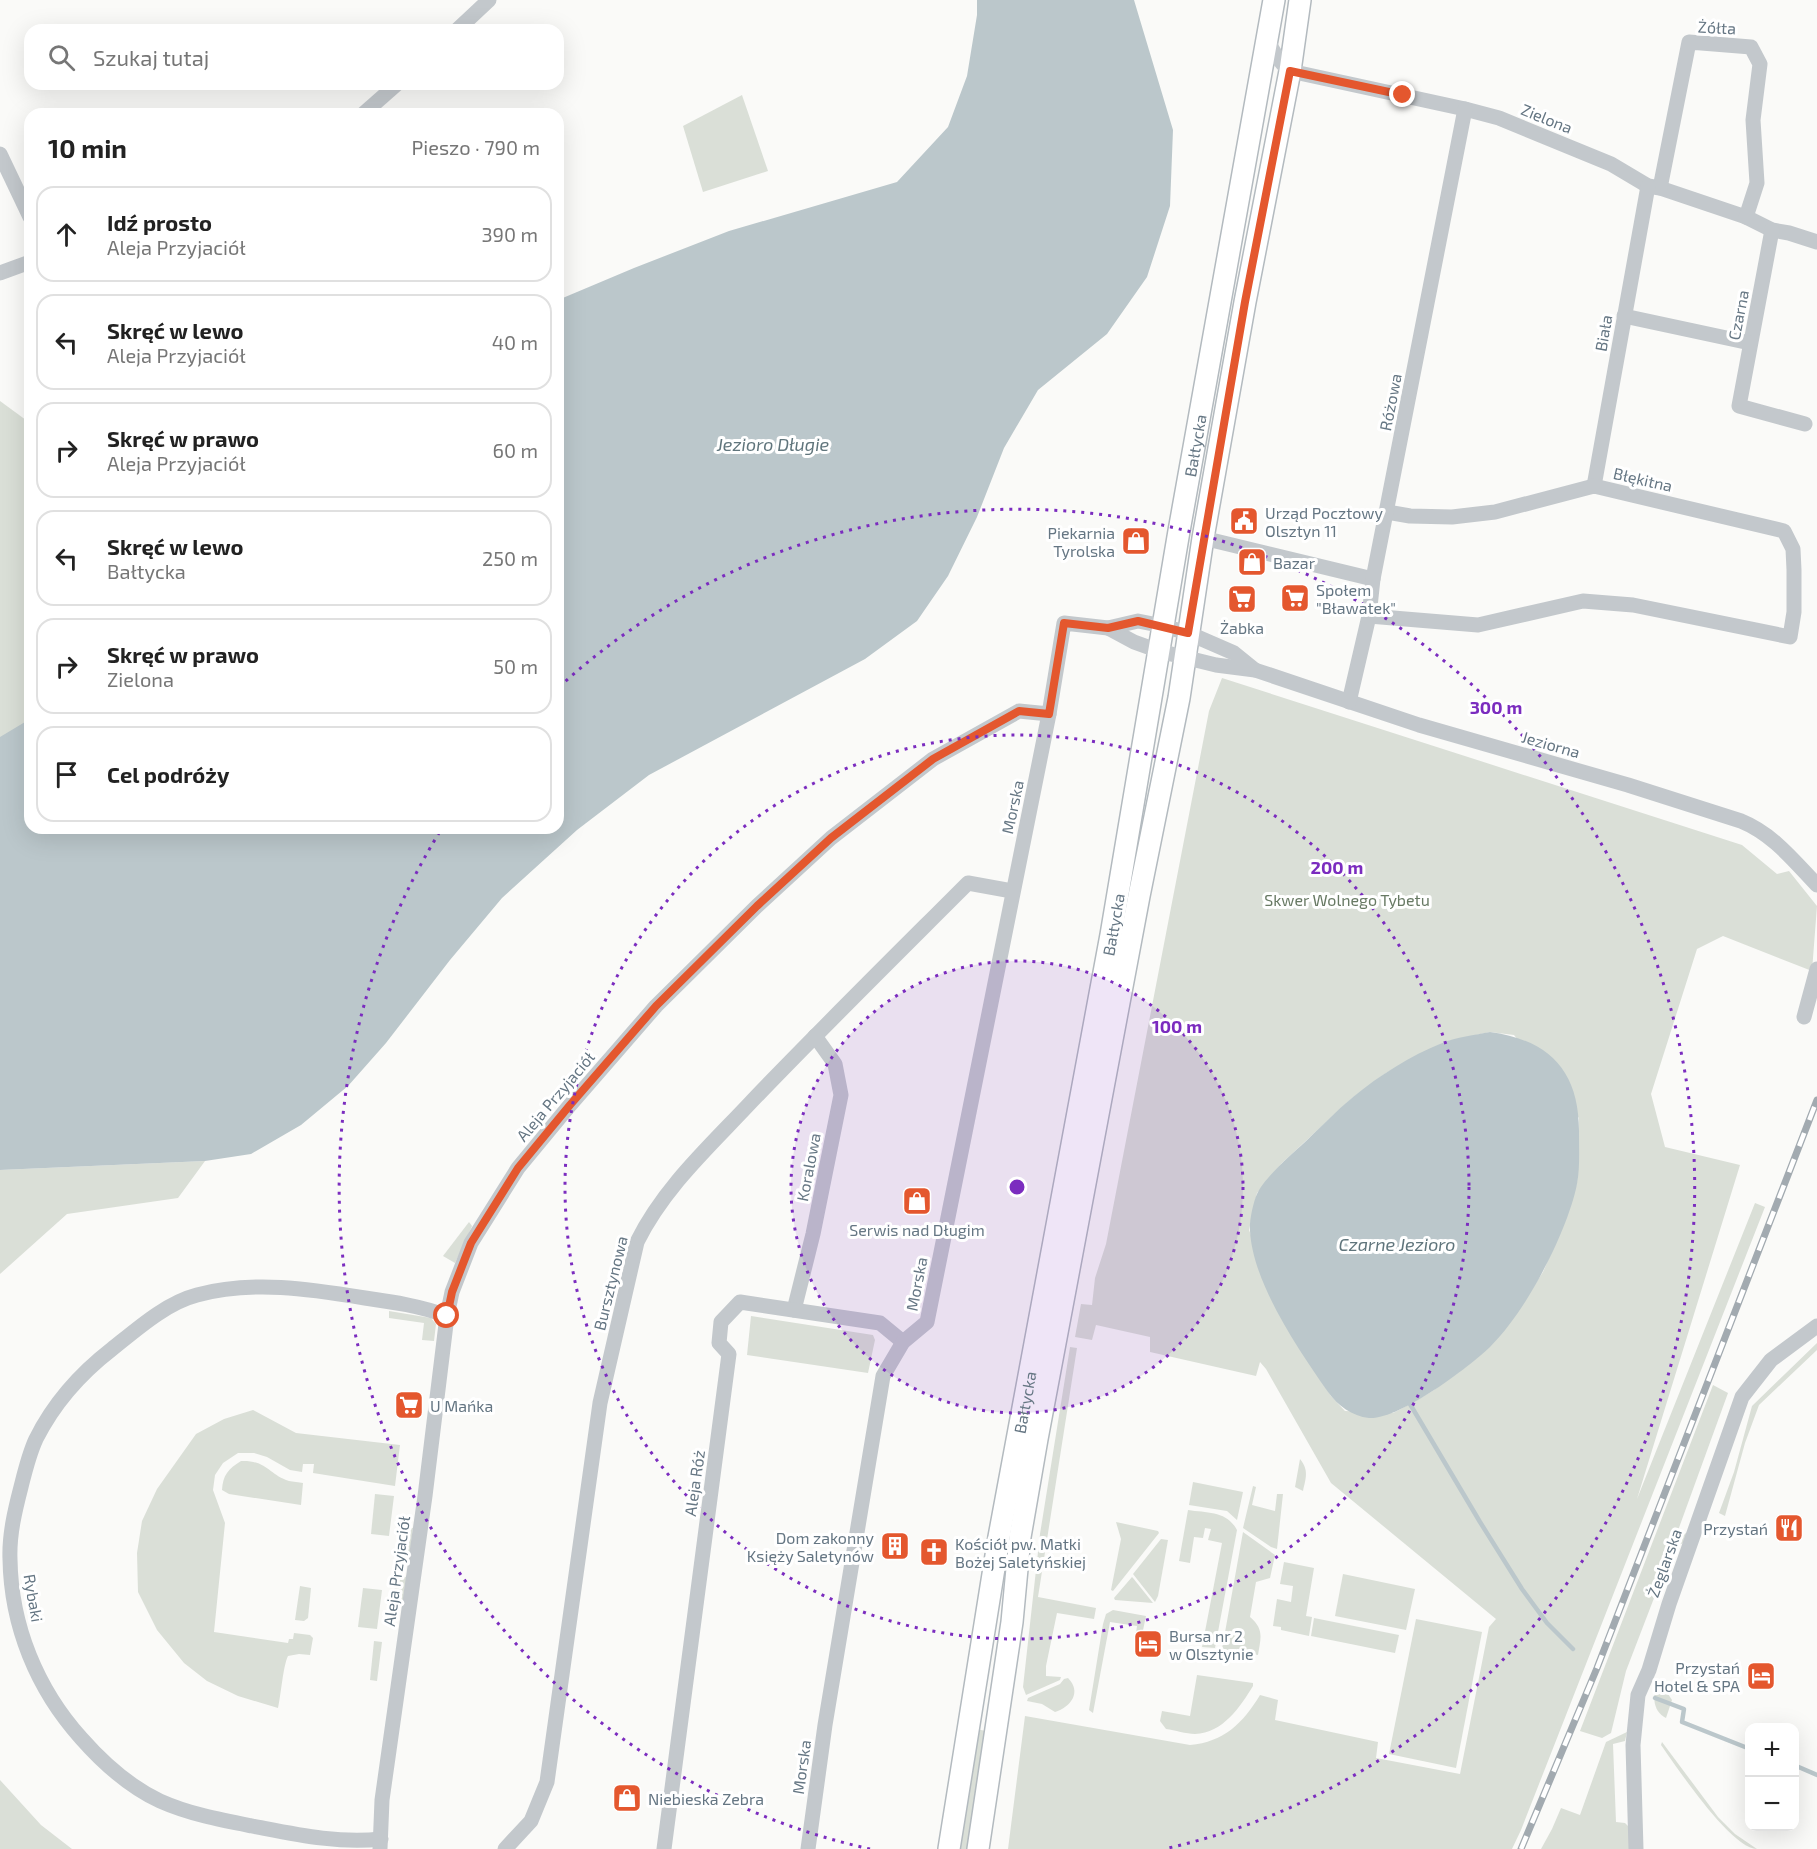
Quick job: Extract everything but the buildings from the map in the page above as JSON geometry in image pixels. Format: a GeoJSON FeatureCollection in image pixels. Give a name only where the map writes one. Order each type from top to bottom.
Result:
{"type":"FeatureCollection","features":[{"type":"Feature","properties":{"kind":"main road","name":"Bałtycka"},"geometry":{"type":"LineString","coordinates":[[949,1849],[999,1536],[1109,947],[1163,626],[1274,0]]}},
{"type":"Feature","properties":{"kind":"main road","name":"Bałtycka"},"geometry":{"type":"LineString","coordinates":[[978,1849],[1012,1622],[1020,1537],[1035,1450],[1139,896],[1179,698],[1203,538],[1245,302],[1290,71],[1300,0]]}},
{"type":"Feature","properties":{"kind":"street"},"geometry":{"type":"LineString","coordinates":[[463,24],[489,0]]}},
{"type":"Feature","properties":{"kind":"street"},"geometry":{"type":"LineString","coordinates":[[1268,40],[1280,63],[1290,71]]}},
{"type":"Feature","properties":{"kind":"street","name":"Żółta"},"geometry":{"type":"LineString","coordinates":[[1654,187],[1689,42],[1751,47],[1760,64],[1753,120],[1757,183],[1746,217]]}},
{"type":"Feature","properties":{"kind":"street","name":"Zielona"},"geometry":{"type":"LineString","coordinates":[[1290,71],[1499,118],[1611,164],[1654,187],[1746,217],[1772,230],[1817,242]]}},
{"type":"Feature","properties":{"kind":"street"},"geometry":{"type":"LineString","coordinates":[[370,108],[390,90]]}},
{"type":"Feature","properties":{"kind":"street","name":"Różowa"},"geometry":{"type":"LineString","coordinates":[[1348,702],[1369,616],[1373,579],[1465,109]]}},
{"type":"Feature","properties":{"kind":"street"},"geometry":{"type":"LineString","coordinates":[[0,154],[24,204]]}},
{"type":"Feature","properties":{"kind":"street","name":"Biała"},"geometry":{"type":"LineString","coordinates":[[1594,486],[1624,316],[1654,187]]}},
{"type":"Feature","properties":{"kind":"street","name":"Czarna"},"geometry":{"type":"LineString","coordinates":[[1772,230],[1739,406],[1805,424]]}},
{"type":"Feature","properties":{"kind":"street"},"geometry":{"type":"LineString","coordinates":[[0,273],[24,264]]}},
{"type":"Feature","properties":{"kind":"street"},"geometry":{"type":"LineString","coordinates":[[1624,316],[1750,343]]}},
{"type":"Feature","properties":{"kind":"street","name":"Błękitna"},"geometry":{"type":"LineString","coordinates":[[1369,616],[1478,625],[1583,602],[1634,605],[1790,637],[1794,612],[1793,549],[1784,531],[1594,486],[1496,512],[1463,516],[1410,516],[1387,512]]}},
{"type":"Feature","properties":{"kind":"street"},"geometry":{"type":"LineString","coordinates":[[1203,538],[1373,579]]}},
{"type":"Feature","properties":{"kind":"street"},"geometry":{"type":"LineString","coordinates":[[1049,714],[1064,623],[1108,628],[1138,621],[1163,626]]}},
{"type":"Feature","properties":{"kind":"street","name":"Jeziorna"},"geometry":{"type":"LineString","coordinates":[[1163,626],[1188,633],[1234,653],[1255,670]]}},
{"type":"Feature","properties":{"kind":"street"},"geometry":{"type":"LineString","coordinates":[[1108,628],[1134,642],[1184,658]]}},
{"type":"Feature","properties":{"kind":"street","name":"Jeziorna"},"geometry":{"type":"LineString","coordinates":[[1184,658],[1255,670],[1348,702],[1741,821],[1753,826],[1774,841],[1817,885]]}},
{"type":"Feature","properties":{"kind":"street","name":"Aleja Przyjaciół"},"geometry":{"type":"LineString","coordinates":[[384,1846],[382,1800],[425,1496],[447,1316],[452,1292],[471,1243],[518,1168],[656,1006],[757,906],[831,838],[933,759],[1019,711],[1049,714]]}},
{"type":"Feature","properties":{"kind":"street","name":"Morska"},"geometry":{"type":"LineString","coordinates":[[808,1849],[825,1725],[883,1376],[903,1342],[927,1322],[1049,714]]}},
{"type":"Feature","properties":{"kind":"street","name":"Bursztynowa"},"geometry":{"type":"LineString","coordinates":[[505,1849],[531,1821],[547,1782],[600,1403],[637,1242],[644,1226],[677,1179],[814,1036],[968,883],[1012,891]]}},
{"type":"Feature","properties":{"kind":"street"},"geometry":{"type":"LineString","coordinates":[[1804,1017],[1817,969]]}},
{"type":"Feature","properties":{"kind":"street","name":"Koralowa"},"geometry":{"type":"LineString","coordinates":[[794,1310],[813,1234],[841,1095],[835,1064],[814,1036]]}},
{"type":"Feature","properties":{"kind":"street","name":"Rybaki"},"geometry":{"type":"LineString","coordinates":[[384,1846],[286,1832],[183,1810],[159,1800],[131,1783],[104,1762],[68,1724],[32,1665],[15,1604],[9,1560],[10,1538],[28,1459],[36,1438],[51,1414],[73,1384],[94,1363],[175,1305],[195,1295],[262,1286],[313,1290],[406,1304],[447,1316]]}},
{"type":"Feature","properties":{"kind":"street","name":"Aleja Róż"},"geometry":{"type":"LineString","coordinates":[[664,1849],[729,1354],[719,1343],[721,1322],[740,1302],[880,1323],[903,1342]]}},
{"type":"Feature","properties":{"kind":"street","name":"Żeglarska"},"geometry":{"type":"LineString","coordinates":[[1636,1849],[1634,1745],[1638,1695],[1649,1670],[1669,1604],[1742,1397],[1771,1360],[1817,1326]]}},
{"type":"Feature","properties":{"kind":"green space"},"geometry":{"type":"Polygon","coordinates":[[[742,95],[768,171],[703,192],[683,126],[742,95]]]}},
{"type":"Feature","properties":{"kind":"green space"},"geometry":{"type":"Polygon","coordinates":[[[0,401],[24,419],[24,724],[0,739],[0,401]]]}},
{"type":"Feature","properties":{"kind":"green space","name":"Skwer Wolnego Tybetu"},"geometry":{"type":"Polygon","coordinates":[[[1222,678],[1742,845],[1777,874],[1789,871],[1817,906],[1812,971],[1723,936],[1697,949],[1651,1094],[1665,1147],[1740,1165],[1637,1499],[1755,1203],[1765,1207],[1512,1849],[1008,1849],[1025,1716],[1190,1745],[1213,1740],[1223,1735],[1247,1714],[1260,1695],[1278,1700],[1275,1720],[1378,1742],[1376,1758],[1460,1774],[1489,1627],[1496,1619],[1331,1483],[1260,1362],[1256,1376],[1150,1352],[1150,1337],[1096,1325],[1092,1340],[1075,1337],[1081,1304],[1092,1305],[1095,1278],[1106,1244],[1209,711],[1222,678]],[[1490,1032],[1444,1042],[1386,1073],[1352,1098],[1282,1163],[1257,1193],[1249,1230],[1290,1333],[1331,1396],[1345,1411],[1393,1413],[1434,1390],[1490,1346],[1514,1317],[1543,1272],[1577,1183],[1579,1118],[1514,1035],[1490,1032]]]}},
{"type":"Feature","properties":{"kind":"green space"},"geometry":{"type":"Polygon","coordinates":[[[205,1161],[178,1198],[67,1214],[0,1274],[0,1170],[205,1161]]]}},
{"type":"Feature","properties":{"kind":"green space"},"geometry":{"type":"Polygon","coordinates":[[[469,1222],[472,1226],[455,1263],[443,1256],[469,1222]]]}},
{"type":"Feature","properties":{"kind":"green space"},"geometry":{"type":"Polygon","coordinates":[[[389,1311],[431,1318],[436,1324],[434,1341],[422,1340],[424,1323],[389,1318],[389,1311]]]}},
{"type":"Feature","properties":{"kind":"green space"},"geometry":{"type":"Polygon","coordinates":[[[751,1316],[873,1335],[875,1340],[868,1373],[747,1355],[751,1316]]]}},
{"type":"Feature","properties":{"kind":"green space"},"geometry":{"type":"Polygon","coordinates":[[[1817,1343],[1817,1350],[1759,1405],[1745,1443],[1725,1516],[1719,1513],[1734,1472],[1752,1406],[1817,1343]]]}},
{"type":"Feature","properties":{"kind":"green space"},"geometry":{"type":"Polygon","coordinates":[[[1070,1347],[1077,1348],[1038,1597],[1096,1608],[1094,1619],[1057,1613],[1046,1676],[1061,1677],[1060,1680],[1026,1695],[1023,1687],[1040,1534],[1070,1347]]]}},
{"type":"Feature","properties":{"kind":"green space"},"geometry":{"type":"Polygon","coordinates":[[[1713,1385],[1728,1393],[1676,1536],[1687,1533],[1684,1543],[1674,1546],[1626,1671],[1611,1733],[1602,1738],[1580,1731],[1713,1385]]]}},
{"type":"Feature","properties":{"kind":"green space"},"geometry":{"type":"Polygon","coordinates":[[[253,1410],[296,1433],[400,1445],[395,1486],[313,1473],[314,1464],[303,1464],[302,1472],[290,1470],[267,1457],[254,1453],[238,1453],[223,1463],[215,1475],[213,1490],[225,1523],[214,1632],[288,1643],[289,1639],[293,1639],[294,1633],[310,1635],[313,1638],[310,1655],[288,1656],[278,1708],[238,1696],[207,1681],[184,1663],[157,1630],[138,1592],[137,1553],[142,1521],[157,1489],[196,1434],[224,1419],[253,1410]]]}},
{"type":"Feature","properties":{"kind":"green space"},"geometry":{"type":"Polygon","coordinates":[[[1300,1459],[1306,1471],[1303,1491],[1295,1487],[1300,1459]]]}},
{"type":"Feature","properties":{"kind":"green space"},"geometry":{"type":"Polygon","coordinates":[[[241,1461],[257,1463],[282,1478],[303,1483],[301,1505],[229,1494],[222,1490],[227,1473],[241,1461]]]}},
{"type":"Feature","properties":{"kind":"green space"},"geometry":{"type":"Polygon","coordinates":[[[1193,1482],[1243,1492],[1237,1520],[1227,1511],[1189,1505],[1193,1482]]]}},
{"type":"Feature","properties":{"kind":"green space"},"geometry":{"type":"Polygon","coordinates":[[[1253,1486],[1256,1487],[1252,1505],[1275,1511],[1277,1494],[1283,1494],[1277,1549],[1243,1528],[1253,1486]]]}},
{"type":"Feature","properties":{"kind":"green space"},"geometry":{"type":"Polygon","coordinates":[[[375,1494],[394,1496],[389,1536],[371,1534],[375,1494]]]}},
{"type":"Feature","properties":{"kind":"green space"},"geometry":{"type":"Polygon","coordinates":[[[1188,1510],[1222,1516],[1228,1519],[1237,1530],[1215,1648],[1202,1647],[1222,1543],[1208,1540],[1211,1529],[1205,1528],[1203,1538],[1194,1537],[1190,1563],[1179,1561],[1188,1510]]]}},
{"type":"Feature","properties":{"kind":"green space"},"geometry":{"type":"Polygon","coordinates":[[[1116,1522],[1159,1533],[1113,1591],[1111,1590],[1121,1539],[1116,1522]]]}},
{"type":"Feature","properties":{"kind":"green space"},"geometry":{"type":"Polygon","coordinates":[[[403,1526],[413,1528],[410,1554],[400,1553],[403,1526]]]}},
{"type":"Feature","properties":{"kind":"green space"},"geometry":{"type":"Polygon","coordinates":[[[1243,1532],[1275,1555],[1270,1578],[1256,1582],[1250,1617],[1258,1625],[1260,1634],[1258,1655],[1222,1649],[1243,1532]]]}},
{"type":"Feature","properties":{"kind":"green space"},"geometry":{"type":"Polygon","coordinates":[[[1161,1539],[1168,1540],[1155,1602],[1133,1574],[1161,1539]]]}},
{"type":"Feature","properties":{"kind":"green space"},"geometry":{"type":"Polygon","coordinates":[[[1284,1562],[1314,1568],[1306,1616],[1312,1617],[1309,1636],[1273,1626],[1277,1599],[1291,1602],[1293,1586],[1280,1584],[1284,1562]]]}},
{"type":"Feature","properties":{"kind":"green space"},"geometry":{"type":"Polygon","coordinates":[[[1343,1574],[1415,1589],[1406,1630],[1335,1616],[1343,1574]]]}},
{"type":"Feature","properties":{"kind":"green space"},"geometry":{"type":"Polygon","coordinates":[[[396,1576],[407,1577],[403,1604],[393,1603],[396,1576]]]}},
{"type":"Feature","properties":{"kind":"green space"},"geometry":{"type":"Polygon","coordinates":[[[1132,1577],[1153,1603],[1115,1600],[1114,1598],[1132,1577]]]}},
{"type":"Feature","properties":{"kind":"green space"},"geometry":{"type":"Polygon","coordinates":[[[300,1586],[311,1588],[308,1618],[304,1621],[295,1620],[300,1586]]]}},
{"type":"Feature","properties":{"kind":"green space"},"geometry":{"type":"Polygon","coordinates":[[[363,1588],[382,1590],[377,1629],[358,1627],[363,1588]]]}},
{"type":"Feature","properties":{"kind":"green space"},"geometry":{"type":"Polygon","coordinates":[[[1113,1610],[1146,1616],[1142,1635],[1136,1634],[1137,1626],[1110,1622],[1093,1713],[1089,1710],[1103,1624],[1106,1614],[1113,1610]]]}},
{"type":"Feature","properties":{"kind":"green space"},"geometry":{"type":"Polygon","coordinates":[[[1314,1618],[1399,1635],[1395,1653],[1311,1636],[1314,1618]]]}},
{"type":"Feature","properties":{"kind":"green space"},"geometry":{"type":"Polygon","coordinates":[[[1416,1619],[1482,1632],[1456,1768],[1389,1754],[1416,1619]]]}},
{"type":"Feature","properties":{"kind":"green space"},"geometry":{"type":"Polygon","coordinates":[[[374,1641],[382,1642],[377,1681],[370,1680],[374,1641]]]}},
{"type":"Feature","properties":{"kind":"green space"},"geometry":{"type":"Polygon","coordinates":[[[1197,1675],[1253,1683],[1253,1686],[1230,1718],[1214,1729],[1195,1734],[1166,1729],[1160,1721],[1162,1711],[1190,1716],[1197,1675]]]}},
{"type":"Feature","properties":{"kind":"green space"},"geometry":{"type":"Polygon","coordinates":[[[1068,1678],[1072,1683],[1074,1694],[1070,1703],[1061,1710],[1055,1712],[1042,1704],[1027,1701],[1028,1698],[1068,1678]]]}},
{"type":"Feature","properties":{"kind":"green space"},"geometry":{"type":"Polygon","coordinates":[[[1658,1679],[1672,1700],[1666,1718],[1658,1711],[1654,1701],[1658,1679]]]}},
{"type":"Feature","properties":{"kind":"green space"},"geometry":{"type":"Polygon","coordinates":[[[976,1729],[986,1731],[967,1849],[957,1849],[976,1729]]]}},
{"type":"Feature","properties":{"kind":"green space"},"geometry":{"type":"Polygon","coordinates":[[[1627,1732],[1625,1741],[1613,1744],[1616,1822],[1625,1823],[1629,1827],[1633,1849],[1541,1849],[1561,1808],[1580,1815],[1606,1742],[1627,1732]]]}},
{"type":"Feature","properties":{"kind":"green space"},"geometry":{"type":"Polygon","coordinates":[[[1662,1742],[1718,1817],[1735,1834],[1757,1849],[1733,1836],[1719,1822],[1661,1745],[1662,1742]]]}},
{"type":"Feature","properties":{"kind":"green space"},"geometry":{"type":"Polygon","coordinates":[[[0,1780],[41,1825],[72,1849],[0,1849],[0,1780]]]}},
{"type":"Feature","properties":{"kind":"water","name":"Jezioro Długie"},"geometry":{"type":"Polygon","coordinates":[[[977,0],[1134,0],[1173,130],[1170,206],[1147,277],[1107,334],[1038,390],[1004,448],[977,517],[948,576],[917,621],[865,659],[649,775],[577,830],[502,898],[450,960],[386,1043],[348,1086],[301,1125],[251,1154],[205,1161],[0,1170],[0,737],[24,723],[24,834],[564,834],[564,297],[729,231],[897,182],[948,127],[967,76],[977,15],[977,0]]]}},
{"type":"Feature","properties":{"kind":"water","name":"Czarne Jezioro"},"geometry":{"type":"Polygon","coordinates":[[[1490,1032],[1511,1036],[1545,1051],[1567,1077],[1574,1093],[1578,1112],[1579,1172],[1575,1194],[1567,1217],[1553,1251],[1532,1290],[1513,1320],[1490,1347],[1433,1391],[1397,1411],[1369,1418],[1351,1413],[1336,1402],[1328,1392],[1291,1337],[1268,1294],[1259,1273],[1250,1231],[1256,1198],[1266,1181],[1279,1166],[1353,1097],[1374,1081],[1430,1048],[1459,1038],[1490,1032]]]}},
{"type":"Feature","properties":{"kind":"waterway"},"geometry":{"type":"LineString","coordinates":[[1410,1404],[1522,1589],[1547,1623],[1573,1649]]}},
{"type":"Feature","properties":{"kind":"waterway"},"geometry":{"type":"LineString","coordinates":[[1655,1698],[1684,1709],[1682,1722],[1745,1747]]}},
{"type":"Feature","properties":{"kind":"waterway"},"geometry":{"type":"LineString","coordinates":[[1799,1767],[1817,1775]]}},
{"type":"Feature","properties":{"kind":"railway"},"geometry":{"type":"LineString","coordinates":[[1521,1849],[1597,1668],[1817,1100]]}},
{"type":"Feature","properties":{"kind":"place","name":"Urząd Pocztowy Olsztyn 11"},"geometry":{"type":"Point","coordinates":[1244,521]}},
{"type":"Feature","properties":{"kind":"place","name":"Piekarnia Tyrolska"},"geometry":{"type":"Point","coordinates":[1136,541]}},
{"type":"Feature","properties":{"kind":"place","name":"Bazar"},"geometry":{"type":"Point","coordinates":[1252,562]}},
{"type":"Feature","properties":{"kind":"place","name":"Społem \"Bławatek\""},"geometry":{"type":"Point","coordinates":[1295,598]}},
{"type":"Feature","properties":{"kind":"place","name":"Żabka"},"geometry":{"type":"Point","coordinates":[1242,599]}},
{"type":"Feature","properties":{"kind":"place","name":"Serwis nad Długim"},"geometry":{"type":"Point","coordinates":[917,1201]}},
{"type":"Feature","properties":{"kind":"place","name":"U Mańka"},"geometry":{"type":"Point","coordinates":[409,1405]}},
{"type":"Feature","properties":{"kind":"place","name":"Przystań"},"geometry":{"type":"Point","coordinates":[1789,1528]}},
{"type":"Feature","properties":{"kind":"place","name":"Dom zakonny Księży Saletynów"},"geometry":{"type":"Point","coordinates":[895,1546]}},
{"type":"Feature","properties":{"kind":"place","name":"Kościół pw. Matki Bożej Saletyńskiej"},"geometry":{"type":"Point","coordinates":[934,1552]}},
{"type":"Feature","properties":{"kind":"place","name":"Bursa nr 2 w Olsztynie"},"geometry":{"type":"Point","coordinates":[1148,1644]}},
{"type":"Feature","properties":{"kind":"place","name":"Przystań Hotel & SPA"},"geometry":{"type":"Point","coordinates":[1761,1676]}},
{"type":"Feature","properties":{"kind":"place","name":"Niebieska Zebra"},"geometry":{"type":"Point","coordinates":[627,1798]}},
{"type":"Feature","properties":{"kind":"route"},"geometry":{"type":"LineString","coordinates":[[447,1316],[452,1292],[471,1243],[518,1168],[656,1006],[757,906],[831,838],[933,759],[1019,711],[1049,714],[1064,623],[1108,628],[1138,621],[1188,633],[1245,302],[1290,71],[1403,95]]}}]}
